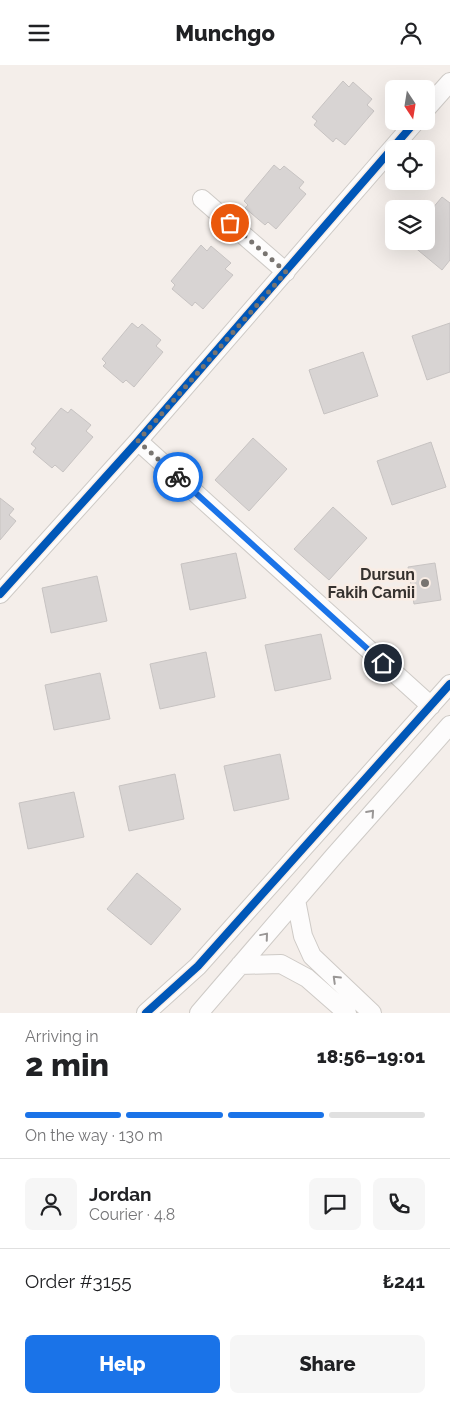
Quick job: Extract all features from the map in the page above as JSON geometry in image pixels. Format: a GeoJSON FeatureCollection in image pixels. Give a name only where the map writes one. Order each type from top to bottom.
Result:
{"type":"FeatureCollection","features":[{"type":"Feature","properties":{"kind":"street"},"geometry":{"type":"LineString","coordinates":[[435,99],[450,82]]}},
{"type":"Feature","properties":{"kind":"street"},"geometry":{"type":"LineString","coordinates":[[0,594],[138,441],[408,130]]}},
{"type":"Feature","properties":{"kind":"street"},"geometry":{"type":"LineString","coordinates":[[202,199],[286,272]]}},
{"type":"Feature","properties":{"kind":"street"},"geometry":{"type":"LineString","coordinates":[[138,441],[431,706]]}},
{"type":"Feature","properties":{"kind":"street"},"geometry":{"type":"LineString","coordinates":[[146,1013],[198,966],[450,684]]}},
{"type":"Feature","properties":{"kind":"street"},"geometry":{"type":"LineString","coordinates":[[198,1013],[450,725]]}},
{"type":"Feature","properties":{"kind":"street"},"geometry":{"type":"LineString","coordinates":[[296,899],[303,936],[312,956],[372,1013]]}},
{"type":"Feature","properties":{"kind":"street"},"geometry":{"type":"LineString","coordinates":[[240,965],[281,964],[308,978],[348,1013]]}},
{"type":"Feature","properties":{"kind":"building"},"geometry":{"type":"Polygon","coordinates":[[[343,81],[349,87],[353,82],[372,99],[367,105],[374,111],[345,145],[336,138],[333,142],[314,125],[317,121],[312,117],[343,81]]]}},
{"type":"Feature","properties":{"kind":"building"},"geometry":{"type":"Polygon","coordinates":[[[274,165],[280,170],[284,166],[304,182],[299,188],[306,194],[276,229],[268,222],[265,225],[245,208],[248,205],[244,201],[274,165]]]}},
{"type":"Feature","properties":{"kind":"building"},"geometry":{"type":"Polygon","coordinates":[[[442,197],[450,203],[450,260],[442,270],[418,250],[435,250],[435,205],[442,197]]]}},
{"type":"Feature","properties":{"kind":"building"},"geometry":{"type":"Polygon","coordinates":[[[201,245],[207,251],[211,246],[231,263],[225,269],[233,275],[203,309],[195,302],[192,306],[172,289],[175,285],[171,281],[201,245]]]}},
{"type":"Feature","properties":{"kind":"building"},"geometry":{"type":"Polygon","coordinates":[[[132,323],[138,328],[142,324],[161,340],[156,346],[163,352],[134,387],[126,380],[123,383],[103,366],[106,363],[102,359],[132,323]]]}},
{"type":"Feature","properties":{"kind":"building"},"geometry":{"type":"Polygon","coordinates":[[[450,323],[450,372],[427,380],[412,336],[450,323]]]}},
{"type":"Feature","properties":{"kind":"building"},"geometry":{"type":"Polygon","coordinates":[[[363,352],[378,396],[324,414],[309,370],[363,352]]]}},
{"type":"Feature","properties":{"kind":"building"},"geometry":{"type":"Polygon","coordinates":[[[61,408],[68,413],[71,409],[91,425],[86,431],[93,437],[63,472],[55,465],[52,468],[33,452],[36,448],[31,444],[61,408]]]}},
{"type":"Feature","properties":{"kind":"building"},"geometry":{"type":"Polygon","coordinates":[[[253,438],[287,469],[249,511],[215,480],[253,438]]]}},
{"type":"Feature","properties":{"kind":"building"},"geometry":{"type":"Polygon","coordinates":[[[431,442],[446,487],[392,505],[377,461],[431,442]]]}},
{"type":"Feature","properties":{"kind":"building"},"geometry":{"type":"Polygon","coordinates":[[[0,498],[14,509],[9,515],[16,521],[0,540],[0,498]]]}},
{"type":"Feature","properties":{"kind":"building"},"geometry":{"type":"Polygon","coordinates":[[[333,507],[367,538],[329,580],[294,549],[333,507]]]}},
{"type":"Feature","properties":{"kind":"building"},"geometry":{"type":"Polygon","coordinates":[[[236,553],[246,598],[190,610],[181,564],[236,553]]]}},
{"type":"Feature","properties":{"kind":"building","name":"Dursun Fakih Camii"},"geometry":{"type":"Polygon","coordinates":[[[435,563],[441,600],[414,604],[408,567],[435,563]]]}},
{"type":"Feature","properties":{"kind":"building"},"geometry":{"type":"Polygon","coordinates":[[[97,576],[107,621],[51,633],[42,588],[97,576]]]}},
{"type":"Feature","properties":{"kind":"building"},"geometry":{"type":"Polygon","coordinates":[[[321,634],[331,679],[275,691],[265,645],[321,634]]]}},
{"type":"Feature","properties":{"kind":"building"},"geometry":{"type":"Polygon","coordinates":[[[206,652],[215,697],[160,709],[150,664],[206,652]]]}},
{"type":"Feature","properties":{"kind":"building"},"geometry":{"type":"Polygon","coordinates":[[[100,673],[110,719],[54,730],[45,685],[100,673]]]}},
{"type":"Feature","properties":{"kind":"building"},"geometry":{"type":"Polygon","coordinates":[[[280,754],[289,799],[234,811],[224,766],[280,754]]]}},
{"type":"Feature","properties":{"kind":"building"},"geometry":{"type":"Polygon","coordinates":[[[175,774],[184,819],[129,831],[119,786],[175,774]]]}},
{"type":"Feature","properties":{"kind":"building"},"geometry":{"type":"Polygon","coordinates":[[[74,792],[84,837],[28,849],[19,803],[74,792]]]}},
{"type":"Feature","properties":{"kind":"building"},"geometry":{"type":"Polygon","coordinates":[[[137,873],[181,909],[151,945],[107,909],[137,873]]]}},
{"type":"Feature","properties":{"kind":"cycle path"},"geometry":{"type":"LineString","coordinates":[[0,594],[138,441],[408,130]]}},
{"type":"Feature","properties":{"kind":"cycle path"},"geometry":{"type":"LineString","coordinates":[[146,1013],[198,966],[450,684]]}},
{"type":"Feature","properties":{"kind":"way so far"},"geometry":{"type":"LineString","coordinates":[[178,477],[138,441],[286,272],[230,223]]}},
{"type":"Feature","properties":{"kind":"place","name":"Dursun Fakih Camii"},"geometry":{"type":"Point","coordinates":[425,583]}},
{"type":"Feature","properties":{"kind":"route"},"geometry":{"type":"LineString","coordinates":[[178,477],[383,663]]}}]}
